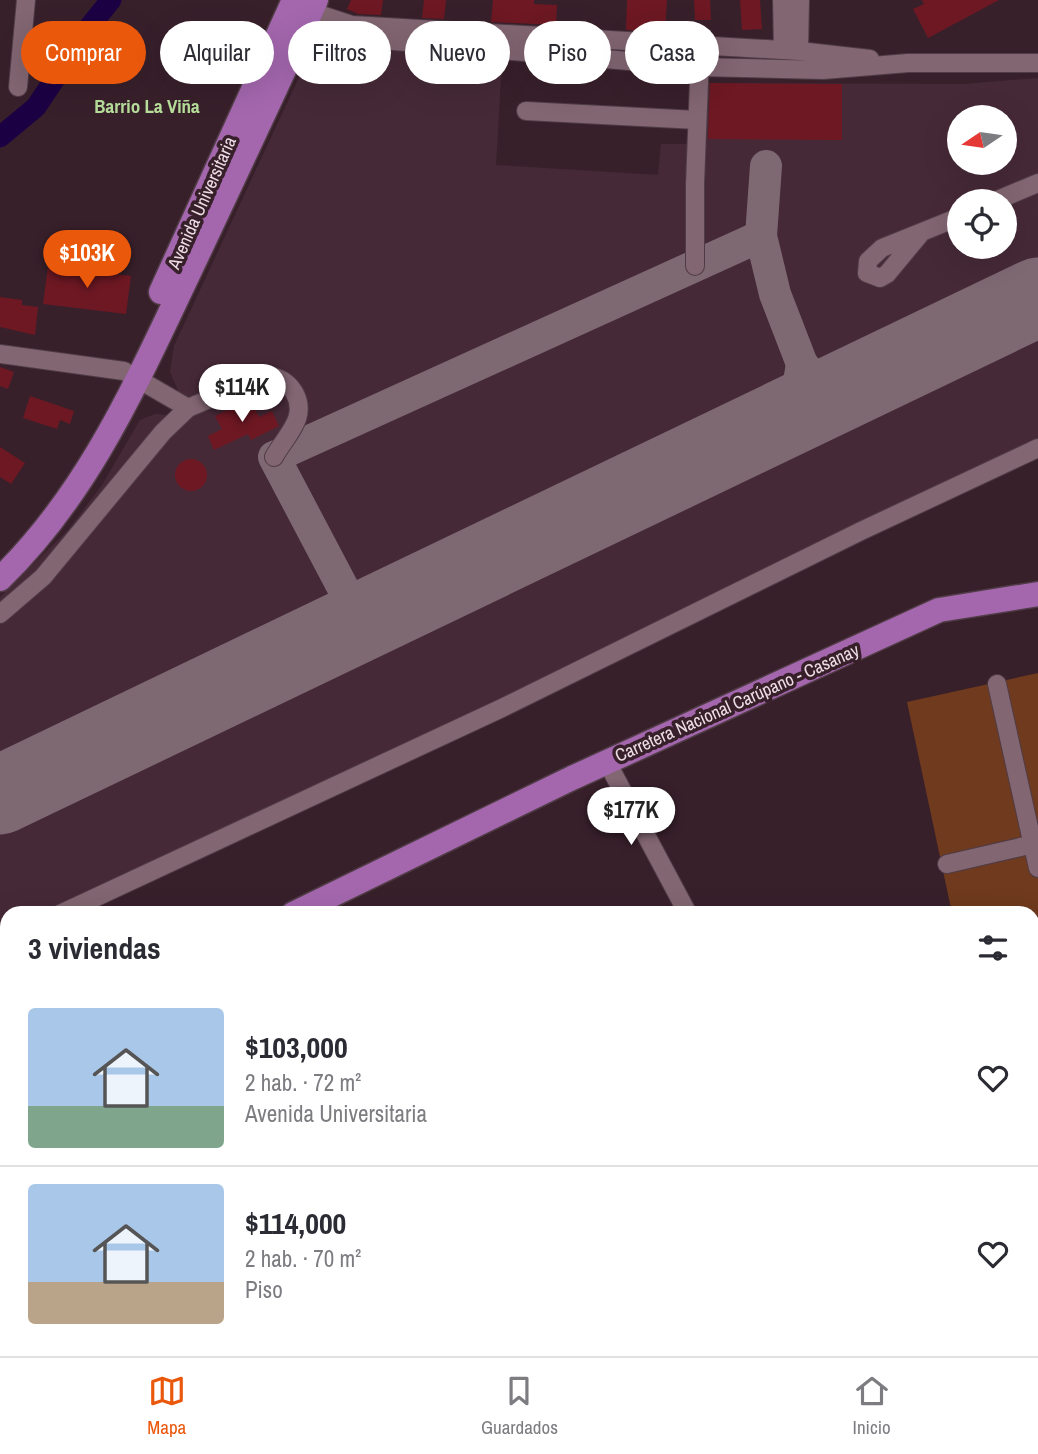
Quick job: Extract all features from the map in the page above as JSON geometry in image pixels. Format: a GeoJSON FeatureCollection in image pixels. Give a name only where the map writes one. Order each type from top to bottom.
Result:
{"type":"FeatureCollection","features":[{"type":"Feature","properties":{"kind":"highway","name":"Avenida Universitaria"},"geometry":{"type":"LineString","coordinates":[[0,556],[34,520],[131,375],[292,52],[302,15]]}},
{"type":"Feature","properties":{"kind":"highway","name":"Avenida Universitaria"},"geometry":{"type":"LineString","coordinates":[[0,579],[43,534],[104,446],[131,375],[302,15]]}},
{"type":"Feature","properties":{"kind":"highway","name":"Carretera Nacional Carúpano - Casanay"},"geometry":{"type":"LineString","coordinates":[[328,906],[607,762],[939,610],[1038,594]]}},
{"type":"Feature","properties":{"kind":"street"},"geometry":{"type":"LineString","coordinates":[[18,87],[26,0]]}},
{"type":"Feature","properties":{"kind":"street"},"geometry":{"type":"LineString","coordinates":[[782,0],[791,51]]}},
{"type":"Feature","properties":{"kind":"street"},"geometry":{"type":"LineString","coordinates":[[791,51],[800,0]]}},
{"type":"Feature","properties":{"kind":"street"},"geometry":{"type":"LineString","coordinates":[[302,15],[352,24],[625,57]]}},
{"type":"Feature","properties":{"kind":"street"},"geometry":{"type":"LineString","coordinates":[[514,43],[625,45]]}},
{"type":"Feature","properties":{"kind":"street"},"geometry":{"type":"LineString","coordinates":[[719,47],[791,51],[908,63]]}},
{"type":"Feature","properties":{"kind":"street"},"geometry":{"type":"LineString","coordinates":[[719,67],[823,71],[908,63],[1038,63]]}},
{"type":"Feature","properties":{"kind":"street"},"geometry":{"type":"LineString","coordinates":[[695,266],[698,84]]}},
{"type":"Feature","properties":{"kind":"street"},"geometry":{"type":"LineString","coordinates":[[526,111],[697,120]]}},
{"type":"Feature","properties":{"kind":"street"},"geometry":{"type":"LineString","coordinates":[[1017,192],[1038,183]]}},
{"type":"Feature","properties":{"kind":"street"},"geometry":{"type":"LineString","coordinates":[[921,233],[947,222]]}},
{"type":"Feature","properties":{"kind":"street"},"geometry":{"type":"LineString","coordinates":[[0,354],[131,375],[188,408]]}},
{"type":"Feature","properties":{"kind":"street"},"geometry":{"type":"LineString","coordinates":[[0,614],[43,577],[163,432],[188,408],[267,375],[280,378],[288,383],[299,409],[293,430],[274,457]]}},
{"type":"Feature","properties":{"kind":"street"},"geometry":{"type":"LineString","coordinates":[[77,906],[502,708],[861,531],[1038,448]]}},
{"type":"Feature","properties":{"kind":"street"},"geometry":{"type":"LineString","coordinates":[[997,684],[1035,844],[1038,868]]}},
{"type":"Feature","properties":{"kind":"street"},"geometry":{"type":"LineString","coordinates":[[607,762],[684,906]]}},
{"type":"Feature","properties":{"kind":"street"},"geometry":{"type":"LineString","coordinates":[[947,864],[1035,844]]}},
{"type":"Feature","properties":{"kind":"shaded area"},"geometry":{"type":"Polygon","coordinates":[[[391,49],[405,51],[405,84],[501,84],[496,165],[658,175],[661,144],[707,144],[707,84],[964,84],[1038,78],[1038,455],[85,906],[0,906],[0,597],[68,530],[102,485],[140,420],[155,414],[169,415],[181,397],[170,372],[174,346],[296,84],[391,84],[391,49]]]}},
{"type":"Feature","properties":{"kind":"shaded area"},"geometry":{"type":"Polygon","coordinates":[[[1038,673],[1038,906],[951,906],[907,702],[1038,673]]]}},
{"type":"Feature","properties":{"kind":"building"},"geometry":{"type":"Polygon","coordinates":[[[351,0],[383,0],[381,15],[358,14],[347,9],[351,0]]]}},
{"type":"Feature","properties":{"kind":"building"},"geometry":{"type":"Polygon","coordinates":[[[424,0],[446,0],[444,19],[422,18],[424,0]]]}},
{"type":"Feature","properties":{"kind":"building"},"geometry":{"type":"Polygon","coordinates":[[[493,0],[534,0],[534,4],[557,5],[556,21],[524,21],[524,24],[491,21],[493,0]]]}},
{"type":"Feature","properties":{"kind":"building"},"geometry":{"type":"Polygon","coordinates":[[[627,0],[667,0],[666,21],[626,21],[627,0]]]}},
{"type":"Feature","properties":{"kind":"building"},"geometry":{"type":"Polygon","coordinates":[[[694,0],[710,0],[711,20],[695,20],[694,0]]]}},
{"type":"Feature","properties":{"kind":"building"},"geometry":{"type":"Polygon","coordinates":[[[740,0],[760,0],[762,29],[742,30],[740,0]]]}},
{"type":"Feature","properties":{"kind":"building"},"geometry":{"type":"Polygon","coordinates":[[[922,0],[999,0],[928,38],[913,9],[924,4],[922,0]]]}},
{"type":"Feature","properties":{"kind":"building"},"geometry":{"type":"Polygon","coordinates":[[[710,84],[842,84],[842,140],[708,139],[710,84]]]}},
{"type":"Feature","properties":{"kind":"building"},"geometry":{"type":"Polygon","coordinates":[[[48,266],[131,276],[126,314],[43,304],[48,266]]]}},
{"type":"Feature","properties":{"kind":"building"},"geometry":{"type":"Polygon","coordinates":[[[0,297],[22,300],[22,305],[38,307],[35,335],[0,327],[0,297]]]}},
{"type":"Feature","properties":{"kind":"building"},"geometry":{"type":"Polygon","coordinates":[[[0,367],[14,372],[8,389],[0,386],[0,367]]]}},
{"type":"Feature","properties":{"kind":"building"},"geometry":{"type":"Polygon","coordinates":[[[30,396],[74,411],[70,424],[60,420],[57,429],[23,418],[30,396]]]}},
{"type":"Feature","properties":{"kind":"building"},"geometry":{"type":"Polygon","coordinates":[[[250,399],[259,417],[272,411],[279,426],[251,440],[248,434],[214,450],[208,436],[222,429],[215,416],[250,399]]]}},
{"type":"Feature","properties":{"kind":"building"},"geometry":{"type":"Polygon","coordinates":[[[0,447],[25,463],[11,484],[0,477],[0,447]]]}},
{"type":"Feature","properties":{"kind":"building"},"geometry":{"type":"Polygon","coordinates":[[[191,459],[202,464],[207,475],[202,486],[191,491],[180,486],[175,475],[180,464],[191,459]]]}},
{"type":"Feature","properties":{"kind":"waterway"},"geometry":{"type":"LineString","coordinates":[[0,137],[36,107],[90,26],[111,0]]}},
{"type":"Feature","properties":{"kind":"taxiway"},"geometry":{"type":"LineString","coordinates":[[766,166],[761,236],[775,294],[802,364]]}},
{"type":"Feature","properties":{"kind":"taxiway"},"geometry":{"type":"LineString","coordinates":[[361,622],[274,457],[761,236]]}},
{"type":"Feature","properties":{"kind":"taxiway"},"geometry":{"type":"LineString","coordinates":[[786,418],[796,400],[802,364],[822,381],[848,388]]}},
{"type":"Feature","properties":{"kind":"runway"},"geometry":{"type":"LineString","coordinates":[[0,795],[1038,297]]}},
{"type":"Feature","properties":{"kind":"district","name":"Barrio La Viña"},"geometry":{"type":"Point","coordinates":[147,106]}}]}
